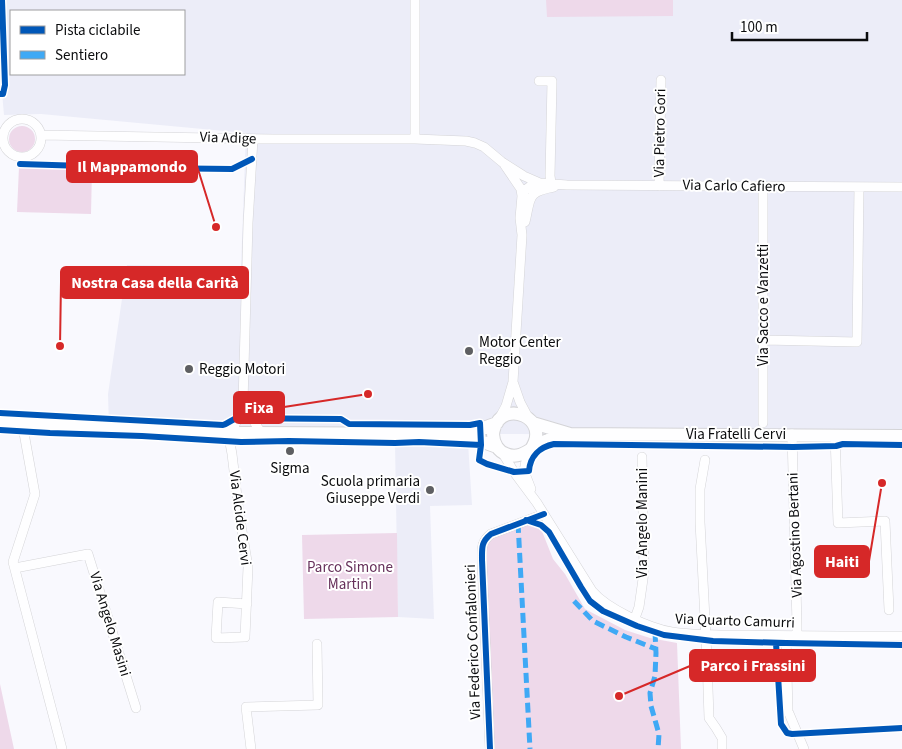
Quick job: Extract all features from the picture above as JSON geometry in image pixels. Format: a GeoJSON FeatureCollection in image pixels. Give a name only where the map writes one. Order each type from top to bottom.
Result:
{"type":"FeatureCollection","features":[{"type":"Feature","properties":{"kind":"main road","name":"Via Fratelli Cervi"},"geometry":{"type":"LineString","coordinates":[[0,422],[261,433],[458,434],[478,430],[498,421],[504,416],[518,413],[531,421],[570,434],[902,436]]}},
{"type":"Feature","properties":{"kind":"main road"},"geometry":{"type":"LineString","coordinates":[[498,421],[493,435],[494,441],[500,450]]}},
{"type":"Feature","properties":{"kind":"main road"},"geometry":{"type":"LineString","coordinates":[[529,450],[534,444],[536,434],[531,421]]}},
{"type":"Feature","properties":{"kind":"main road","name":"Via Fratelli Cervi"},"geometry":{"type":"LineString","coordinates":[[458,434],[479,440],[506,454],[515,456],[524,454],[548,440],[570,434]]}},
{"type":"Feature","properties":{"kind":"street"},"geometry":{"type":"LineString","coordinates":[[415,0],[415,139]]}},
{"type":"Feature","properties":{"kind":"street","name":"Via Pietro Gori"},"geometry":{"type":"LineString","coordinates":[[659,186],[661,80]]}},
{"type":"Feature","properties":{"kind":"street"},"geometry":{"type":"LineString","coordinates":[[539,81],[552,81],[551,183]]}},
{"type":"Feature","properties":{"kind":"street"},"geometry":{"type":"LineString","coordinates":[[26,119],[36,124],[41,135],[39,146],[32,154],[15,156],[3,150],[2,139],[5,128],[14,120],[26,119]]}},
{"type":"Feature","properties":{"kind":"street"},"geometry":{"type":"LineString","coordinates":[[0,120],[5,128]]}},
{"type":"Feature","properties":{"kind":"street","name":"Via Adige"},"geometry":{"type":"LineString","coordinates":[[41,135],[252,139],[415,139],[475,142],[524,176],[540,183]]}},
{"type":"Feature","properties":{"kind":"street"},"geometry":{"type":"LineString","coordinates":[[230,432],[243,404],[252,139]]}},
{"type":"Feature","properties":{"kind":"street","name":"Via Adige"},"geometry":{"type":"LineString","coordinates":[[502,162],[521,189],[522,196]]}},
{"type":"Feature","properties":{"kind":"street"},"geometry":{"type":"LineString","coordinates":[[522,196],[529,186],[540,183]]}},
{"type":"Feature","properties":{"kind":"street","name":"Via Carlo Cafiero"},"geometry":{"type":"LineString","coordinates":[[540,183],[567,185],[902,187]]}},
{"type":"Feature","properties":{"kind":"street","name":"Via Carlo Cafiero"},"geometry":{"type":"LineString","coordinates":[[498,421],[506,406],[513,382],[522,236],[530,200],[534,193],[567,185]]}},
{"type":"Feature","properties":{"kind":"street","name":"Via Sacco e Vanzetti"},"geometry":{"type":"LineString","coordinates":[[763,187],[763,423]]}},
{"type":"Feature","properties":{"kind":"street"},"geometry":{"type":"LineString","coordinates":[[764,340],[857,342],[859,187]]}},
{"type":"Feature","properties":{"kind":"street","name":"Via Carlo Cafiero"},"geometry":{"type":"LineString","coordinates":[[522,196],[520,218],[522,236]]}},
{"type":"Feature","properties":{"kind":"street","name":"Via Carlo Cafiero"},"geometry":{"type":"LineString","coordinates":[[513,382],[520,402],[531,421]]}},
{"type":"Feature","properties":{"kind":"street"},"geometry":{"type":"LineString","coordinates":[[243,404],[261,433]]}},
{"type":"Feature","properties":{"kind":"street"},"geometry":{"type":"LineString","coordinates":[[22,422],[35,494],[13,562],[62,749]]}},
{"type":"Feature","properties":{"kind":"street","name":"Via Alcide Cervi"},"geometry":{"type":"LineString","coordinates":[[230,432],[239,513],[248,567],[245,637],[216,638],[218,602],[246,604]]}},
{"type":"Feature","properties":{"kind":"street","name":"Via Agostino Bertani"},"geometry":{"type":"LineString","coordinates":[[792,434],[797,636]]}},
{"type":"Feature","properties":{"kind":"street"},"geometry":{"type":"LineString","coordinates":[[835,435],[838,522],[885,521],[889,610]]}},
{"type":"Feature","properties":{"kind":"street","name":"Via Quarto Camurri"},"geometry":{"type":"LineString","coordinates":[[500,450],[538,503]]}},
{"type":"Feature","properties":{"kind":"street","name":"Via Quarto Camurri"},"geometry":{"type":"LineString","coordinates":[[529,450],[524,471],[538,503],[588,586],[608,605],[652,626],[671,632],[786,636],[902,636]]}},
{"type":"Feature","properties":{"kind":"street","name":"Via Angelo Manini"},"geometry":{"type":"LineString","coordinates":[[635,618],[639,606],[644,572],[642,457]]}},
{"type":"Feature","properties":{"kind":"street"},"geometry":{"type":"LineString","coordinates":[[705,460],[700,490],[700,522],[709,718],[722,738],[722,749]]}},
{"type":"Feature","properties":{"kind":"street","name":"Via Federico Confalonieri"},"geometry":{"type":"LineString","coordinates":[[490,749],[482,560],[483,544],[492,534],[544,514]]}},
{"type":"Feature","properties":{"kind":"street","name":"Via Angelo Masini"},"geometry":{"type":"LineString","coordinates":[[14,568],[88,554],[136,708]]}},
{"type":"Feature","properties":{"kind":"street"},"geometry":{"type":"LineString","coordinates":[[786,636],[788,711],[804,749]]}},
{"type":"Feature","properties":{"kind":"street"},"geometry":{"type":"LineString","coordinates":[[251,749],[246,707],[318,705],[317,644]]}},
{"type":"Feature","properties":{"kind":"shaded area"},"geometry":{"type":"Polygon","coordinates":[[[0,0],[902,0],[902,435],[458,434],[109,427],[108,394],[127,265],[241,267],[246,133],[41,114],[4,115],[0,70],[0,0]]]}},
{"type":"Feature","properties":{"kind":"shaded area"},"geometry":{"type":"Polygon","coordinates":[[[395,443],[468,443],[472,505],[430,506],[434,619],[398,617],[395,443]]]}},
{"type":"Feature","properties":{"kind":"green space"},"geometry":{"type":"Polygon","coordinates":[[[546,0],[673,0],[673,16],[547,17],[546,0]]]}},
{"type":"Feature","properties":{"kind":"green space"},"geometry":{"type":"Polygon","coordinates":[[[22,126],[31,130],[35,139],[31,148],[22,152],[13,148],[9,139],[13,130],[22,126]]]}},
{"type":"Feature","properties":{"kind":"green space"},"geometry":{"type":"Polygon","coordinates":[[[19,167],[92,169],[91,214],[17,212],[19,167]]]}},
{"type":"Feature","properties":{"kind":"green space"},"geometry":{"type":"Polygon","coordinates":[[[536,516],[553,559],[565,574],[585,609],[625,630],[650,638],[677,643],[681,749],[490,749],[482,560],[491,534],[536,516]]]}},
{"type":"Feature","properties":{"kind":"green space","name":"Parco Simone Martini"},"geometry":{"type":"Polygon","coordinates":[[[397,533],[398,617],[304,619],[302,535],[397,533]]]}},
{"type":"Feature","properties":{"kind":"green space"},"geometry":{"type":"Polygon","coordinates":[[[0,684],[14,749],[0,749],[0,684]]]}},
{"type":"Feature","properties":{"kind":"marked path"},"geometry":{"type":"LineString","coordinates":[[518,523],[530,749]]}},
{"type":"Feature","properties":{"kind":"marked path"},"geometry":{"type":"LineString","coordinates":[[574,601],[593,621],[656,649]]}},
{"type":"Feature","properties":{"kind":"marked path"},"geometry":{"type":"LineString","coordinates":[[655,632],[655,676],[650,693],[651,706],[659,734],[658,749]]}},
{"type":"Feature","properties":{"kind":"cycle path"},"geometry":{"type":"LineString","coordinates":[[0,94],[3,94],[5,85],[2,0]]}},
{"type":"Feature","properties":{"kind":"cycle path"},"geometry":{"type":"LineString","coordinates":[[20,164],[232,169],[252,159]]}},
{"type":"Feature","properties":{"kind":"cycle path"},"geometry":{"type":"LineString","coordinates":[[0,413],[223,425],[238,418],[341,419],[349,424],[470,425],[480,423],[481,445]]}},
{"type":"Feature","properties":{"kind":"cycle path"},"geometry":{"type":"LineString","coordinates":[[0,430],[241,442],[419,442],[481,445],[479,460],[514,472],[529,471],[531,461],[537,453],[544,447],[554,444],[793,447],[836,446],[843,444],[902,445]]}},
{"type":"Feature","properties":{"kind":"cycle path"},"geometry":{"type":"LineString","coordinates":[[490,749],[483,546],[485,540],[491,534],[544,514]]}},
{"type":"Feature","properties":{"kind":"cycle path"},"geometry":{"type":"LineString","coordinates":[[526,520],[541,525],[549,532],[590,601],[603,611],[637,626],[664,635],[713,641],[902,645]]}},
{"type":"Feature","properties":{"kind":"cycle path"},"geometry":{"type":"LineString","coordinates":[[776,643],[781,724],[787,733],[902,728]]}},
{"type":"Feature","properties":{"kind":"place","name":"Il Mappamondo"},"geometry":{"type":"Point","coordinates":[216,227]}},
{"type":"Feature","properties":{"kind":"place","name":"Nostra Casa della Carità"},"geometry":{"type":"Point","coordinates":[60,346]}},
{"type":"Feature","properties":{"kind":"place","name":"Motor Center Reggio"},"geometry":{"type":"Point","coordinates":[469,351]}},
{"type":"Feature","properties":{"kind":"place","name":"Reggio Motori"},"geometry":{"type":"Point","coordinates":[189,369]}},
{"type":"Feature","properties":{"kind":"place","name":"Fixa"},"geometry":{"type":"Point","coordinates":[368,394]}},
{"type":"Feature","properties":{"kind":"place","name":"Sigma"},"geometry":{"type":"Point","coordinates":[290,451]}},
{"type":"Feature","properties":{"kind":"place","name":"Haiti"},"geometry":{"type":"Point","coordinates":[882,483]}},
{"type":"Feature","properties":{"kind":"place","name":"Scuola primaria Giuseppe Verdi"},"geometry":{"type":"Point","coordinates":[430,490]}},
{"type":"Feature","properties":{"kind":"place","name":"Parco i Frassini"},"geometry":{"type":"Point","coordinates":[619,696]}}]}
